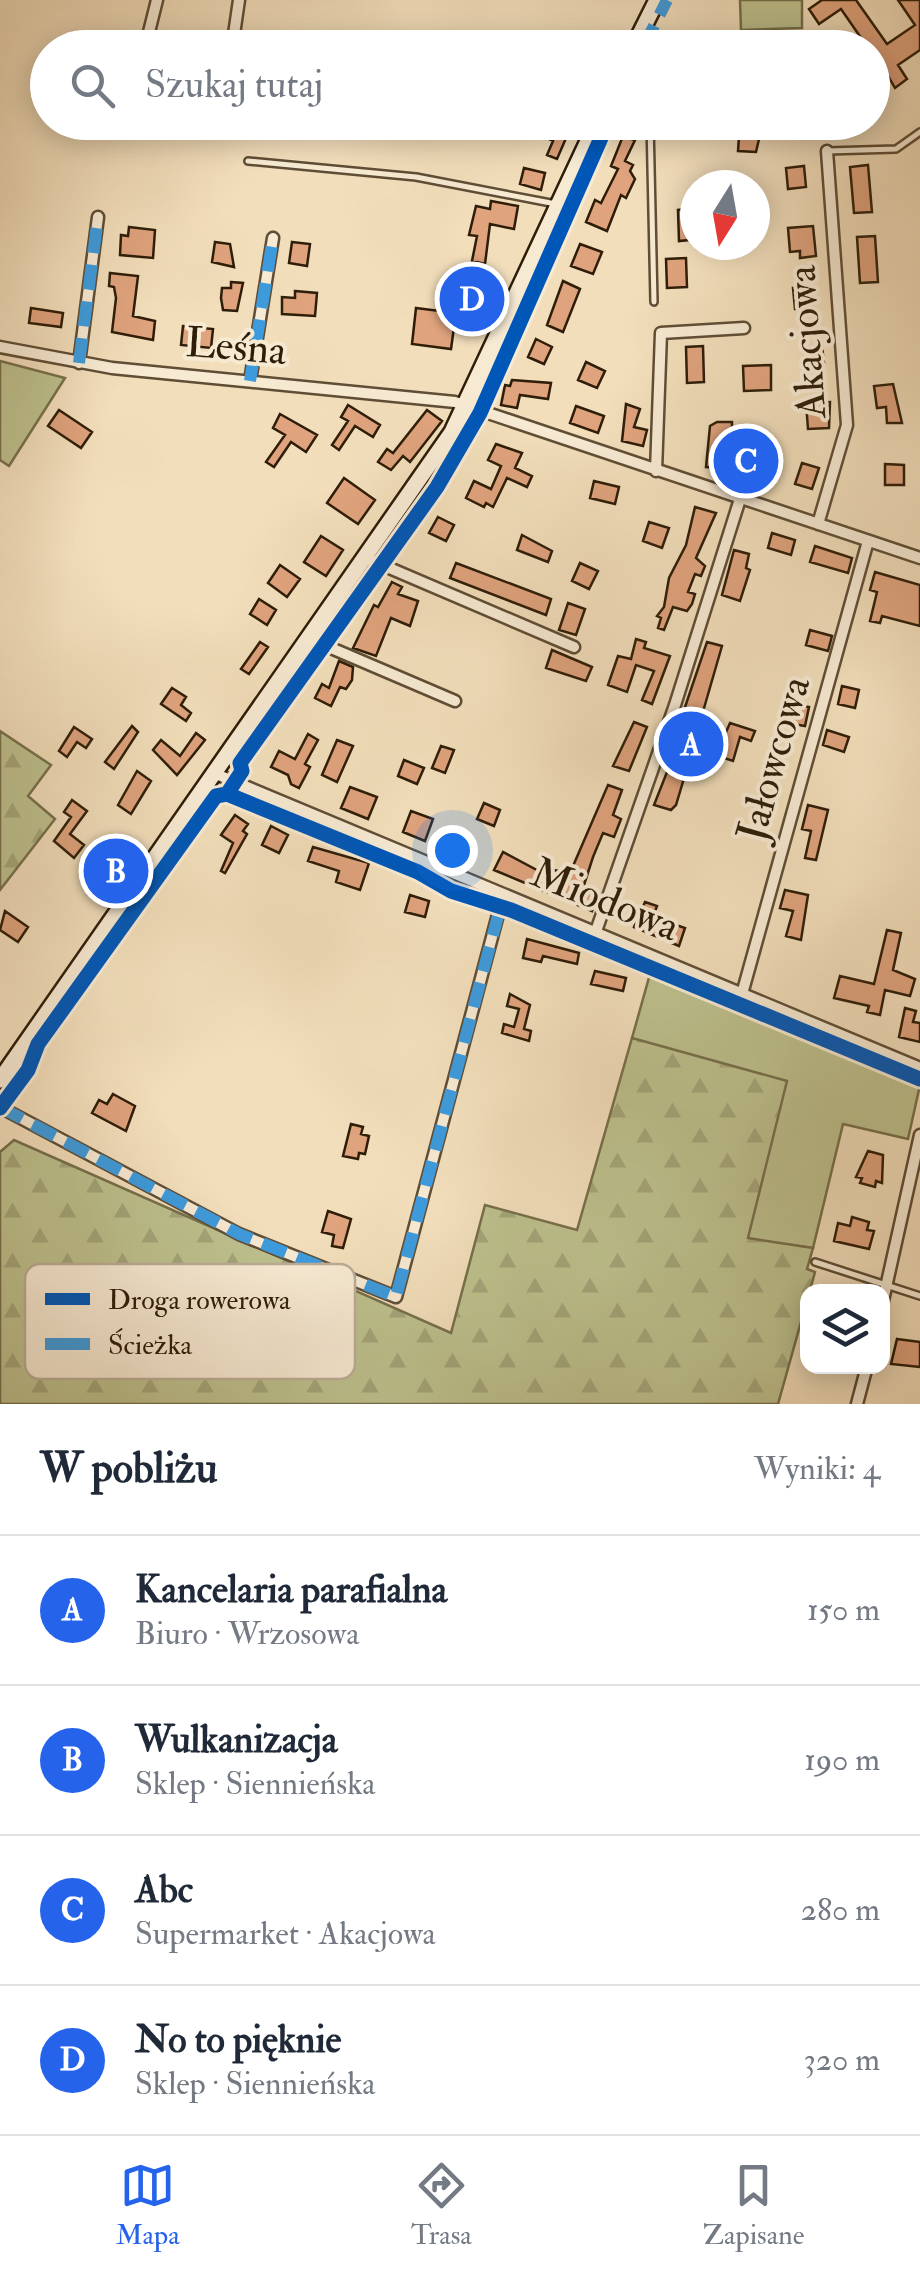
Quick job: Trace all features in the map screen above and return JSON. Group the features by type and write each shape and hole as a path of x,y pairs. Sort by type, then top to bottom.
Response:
{"main road":[{"path":"642,30 657,0"},
{"path":"0,1080 310,639 466,408 590,140"}],"street":[{"path":"149,30 156,0"},
{"path":"235,30 239,0"},
{"name":"Akacjowa","path":"818,524 847,425 827,151"},
{"path":"79,363 98,217"},
{"path":"250,381 273,238"},
{"name":"Akacjowa","path":"656,471 662,332 744,328"},
{"name":"Leśna","path":"0,347 79,363 428,397 466,408"},
{"path":"466,408 920,558"},
{"path":"595,934 676,705 740,499"},
{"name":"Jałowcowa","path":"742,994 868,542"},
{"path":"366,558 574,647"},
{"path":"310,639 455,701"},
{"name":"Miodowa","path":"216,774 920,1068"},
{"path":"355,1281 396,1297 503,896"},
{"path":"0,1106 239,1234 314,1264"},
{"path":"888,1284 920,1136"},
{"path":"857,1404 865,1374"}],"lane":[{"path":"827,151 896,149 920,132"},
{"path":"650,140 654,302"},
{"path":"248,161 443,181 559,205"},
{"path":"815,1262 882,1284"},
{"path":"890,1287 920,1296"}],"green space":[{"path":"740,0 802,0 802,28 741,30"},
{"path":"0,361 65,378 9,466 0,460"},
{"path":"0,731 51,765 28,796 55,819 0,890"},
{"path":"650,974 920,1085 908,1139 843,1124 813,1248 748,1239 632,1038"},
{"path":"632,1038 787,1081 748,1238 813,1248 807,1269 815,1272 812,1284 800,1284 800,1326 778,1404 0,1404 0,1152 14,1140 295,1264 25,1264 25,1379 355,1379 355,1291 451,1333 485,1205 577,1230"}],"building":[{"path":"822,0 856,0 877,30 856,30 841,9 819,24 809,9"},
{"path":"898,0 920,0 920,50 898,65 907,79 895,88 890,79 890,42 915,25"},
{"path":"565,140 557,159 547,155 553,141"},
{"path":"621,140 635,140 625,161 633,165 630,171 635,179 626,198 621,195 607,231 586,222 595,200 601,203 618,169 611,166"},
{"path":"739,140 759,140 756,152 738,151"},
{"path":"868,165 872,212 854,213 850,167"},
{"path":"804,166 806,187 788,189 786,168"},
{"path":"524,168 545,173 541,190 520,184"},
{"path":"491,201 518,206 514,229 490,224 485,264 472,261 477,236 469,235 476,206 490,209"},
{"path":"813,226 816,256 800,258 800,251 790,252 788,228"},
{"path":"129,227 155,230 153,258 120,255 121,235 128,236"},
{"path":"875,236 878,282 860,283 857,237"},
{"path":"215,242 230,244 234,267 212,262"},
{"path":"292,242 310,244 307,266 289,263"},
{"path":"580,244 602,252 593,274 571,266"},
{"path":"666,259 686,260 687,287 667,288"},
{"path":"110,273 138,276 133,316 155,321 153,340 112,332 116,298 114,287 109,286"},
{"path":"563,281 580,289 563,332 547,325"},
{"path":"231,282 243,283 237,311 223,310 222,288 231,288"},
{"path":"812,287 813,308 795,309 793,288"},
{"path":"295,291 317,293 315,316 282,314 282,297 295,298"},
{"path":"31,308 63,313 61,327 29,323"},
{"path":"416,308 456,313 451,349 412,344"},
{"path":"183,326 213,329 211,348 181,345"},
{"path":"536,339 552,347 544,364 528,357"},
{"path":"703,346 704,382 687,383 686,347"},
{"path":"822,346 824,363 806,365 804,348"},
{"path":"586,362 605,371 597,388 578,380"},
{"path":"771,365 771,390 744,391 743,366"},
{"path":"512,380 551,383 548,399 520,395 517,408 501,405 505,385 510,386"},
{"path":"893,384 902,423 887,423 886,407 877,408 874,386"},
{"path":"830,402 829,428 808,429 806,403"},
{"path":"626,404 640,409 634,427 647,430 643,446 622,441"},
{"path":"348,405 380,425 373,437 355,426 339,450 332,445 348,421 341,417"},
{"path":"576,406 604,416 598,433 570,423"},
{"path":"59,410 92,432 81,448 48,426"},
{"path":"427,410 442,421 410,462 403,456 391,470 378,462 387,449 393,453"},
{"path":"280,414 317,435 306,452 291,442 274,467 266,462 285,435 273,428"},
{"path":"732,422 732,449 778,452 776,472 706,467 710,426"},
{"path":"496,444 522,453 515,468 532,476 527,487 507,478 493,507 486,503 484,507 466,498 474,481 491,489 501,466 488,460"},
{"path":"802,463 819,468 812,489 795,484"},
{"path":"885,464 904,465 904,485 885,485"},
{"path":"344,478 375,500 358,524 327,503"},
{"path":"594,481 619,487 615,504 590,498"},
{"path":"695,507 716,513 696,558 705,566 701,576 695,574 688,592 695,594 692,604 687,611 673,607 664,630 658,628 661,618 657,616 664,607 669,578 686,545"},
{"path":"438,517 454,525 446,541 429,533"},
{"path":"649,522 669,528 662,548 643,541"},
{"path":"772,533 795,540 791,555 768,548"},
{"path":"522,535 552,551 548,562 517,550"},
{"path":"321,536 343,550 326,576 304,562"},
{"path":"815,546 852,558 848,573 810,562"},
{"path":"734,550 749,554 746,568 750,570 740,601 722,595"},
{"path":"456,563 551,599 546,615 450,578"},
{"path":"580,563 598,571 589,589 572,581"},
{"path":"280,565 300,579 287,597 268,583"},
{"path":"875,572 920,585 920,626 882,616 880,623 870,621 877,592 870,590"},
{"path":"392,582 402,587 398,594 418,601 410,626 391,618 376,656 353,648 374,605 378,607"},
{"path":"259,599 276,610 267,625 250,614"},
{"path":"568,603 585,609 576,635 559,630"},
{"path":"810,630 832,636 828,651 806,645"},
{"path":"636,639 646,642 644,648 670,656 652,704 642,700 654,671 636,665 627,692 608,685 618,656 631,659"},
{"path":"260,642 268,647 249,674 241,669"},
{"path":"707,642 722,646 702,715 684,710"},
{"path":"552,650 592,667 586,681 546,668"},
{"path":"339,661 353,667 352,680 346,689 340,687 331,706 315,698 322,684 329,688"},
{"path":"842,686 859,690 855,708 838,704"},
{"path":"172,688 186,697 181,705 191,713 186,721 161,704"},
{"path":"791,704 809,707 805,726 787,723"},
{"path":"634,722 647,727 629,771 613,766"},
{"path":"730,723 755,731 751,741 740,737 733,761 693,748 676,805 671,810 654,805 684,729 722,741"},
{"path":"132,726 138,732 114,769 105,762"},
{"path":"74,727 92,739 86,748 77,742 67,757 59,751"},
{"path":"827,730 849,737 844,752 823,745"},
{"path":"196,733 205,740 177,775 153,750 161,740 180,756"},
{"path":"308,734 318,740 305,764 310,767 299,788 291,784 288,775 271,767 279,751 295,759"},
{"path":"337,740 353,746 337,782 322,775"},
{"path":"441,746 454,750 445,773 432,768"},
{"path":"404,760 424,768 417,784 398,776"},
{"path":"137,771 151,781 131,814 118,805"},
{"path":"608,785 622,790 613,815 621,819 614,837 603,833 583,888 599,893 592,911 494,870 503,852 550,877 553,870 570,873"},
{"path":"350,787 377,797 368,819 341,808"},
{"path":"72,800 87,811 70,834 84,845 74,858 54,841 71,817 64,812"},
{"path":"484,803 500,810 494,826 477,819"},
{"path":"808,805 828,810 816,860 805,858 811,831 802,829"},
{"path":"411,811 433,819 425,841 403,832"},
{"path":"235,815 248,824 243,831 247,834 225,873 221,871 233,843 221,835"},
{"path":"271,826 288,835 279,853 262,845"},
{"path":"313,847 369,863 360,890 336,882 339,871 308,861"},
{"path":"104,853 124,867 116,878 96,864"},
{"path":"785,890 808,895 801,940 786,936 793,911 780,908"},
{"path":"410,895 429,901 425,917 405,912"},
{"path":"645,902 657,906 653,917 685,928 679,946 634,927"},
{"path":"5,911 28,927 18,942 0,930"},
{"path":"887,930 901,933 893,970 915,979 910,996 885,990 880,1015 867,1012 869,1006 834,998 840,976 874,984"},
{"path":"527,939 579,953 577,964 543,956 541,962 523,958"},
{"path":"595,971 626,978 623,991 591,984"},
{"path":"510,994 530,1005 524,1029 531,1031 529,1041 502,1033 504,1024 514,1027 519,1009 507,1006"},
{"path":"905,1008 916,1011 913,1022 920,1023 920,1042 899,1037"},
{"path":"113,1094 135,1106 126,1131 92,1113 99,1100 107,1104"},
{"path":"351,1124 363,1127 361,1134 369,1136 365,1154 359,1153 358,1159 343,1156"},
{"path":"868,1151 883,1155 882,1183 876,1181 875,1187 860,1183 862,1178 856,1177"},
{"path":"328,1211 351,1219 343,1248 332,1246 334,1235 322,1232"},
{"path":"852,1217 869,1222 867,1230 874,1231 869,1249 834,1241 838,1223 850,1226"},
{"path":"897,1339 920,1342 920,1367 891,1364"}],"marked path":[{"path":"652,30 667,0"},
{"path":"79,363 98,217"},
{"path":"250,381 273,238"},
{"path":"355,1281 396,1297 502,901"},
{"path":"0,1107 239,1234 314,1264"}],"cycle path":[{"path":"0,1108 28,1070 38,1044 216,796 227,794 242,771 240,763 437,487 480,413 600,140"},
{"path":"227,794 418,872 451,891 511,910 920,1079"}],"place":[{"name":"No to pięknie","path":"472,299"},
{"name":"Abc","path":"746,461"},
{"name":"Kancelaria parafialna","path":"691,744"},
{"name":"Wulkanizacja","path":"116,871"}]}
